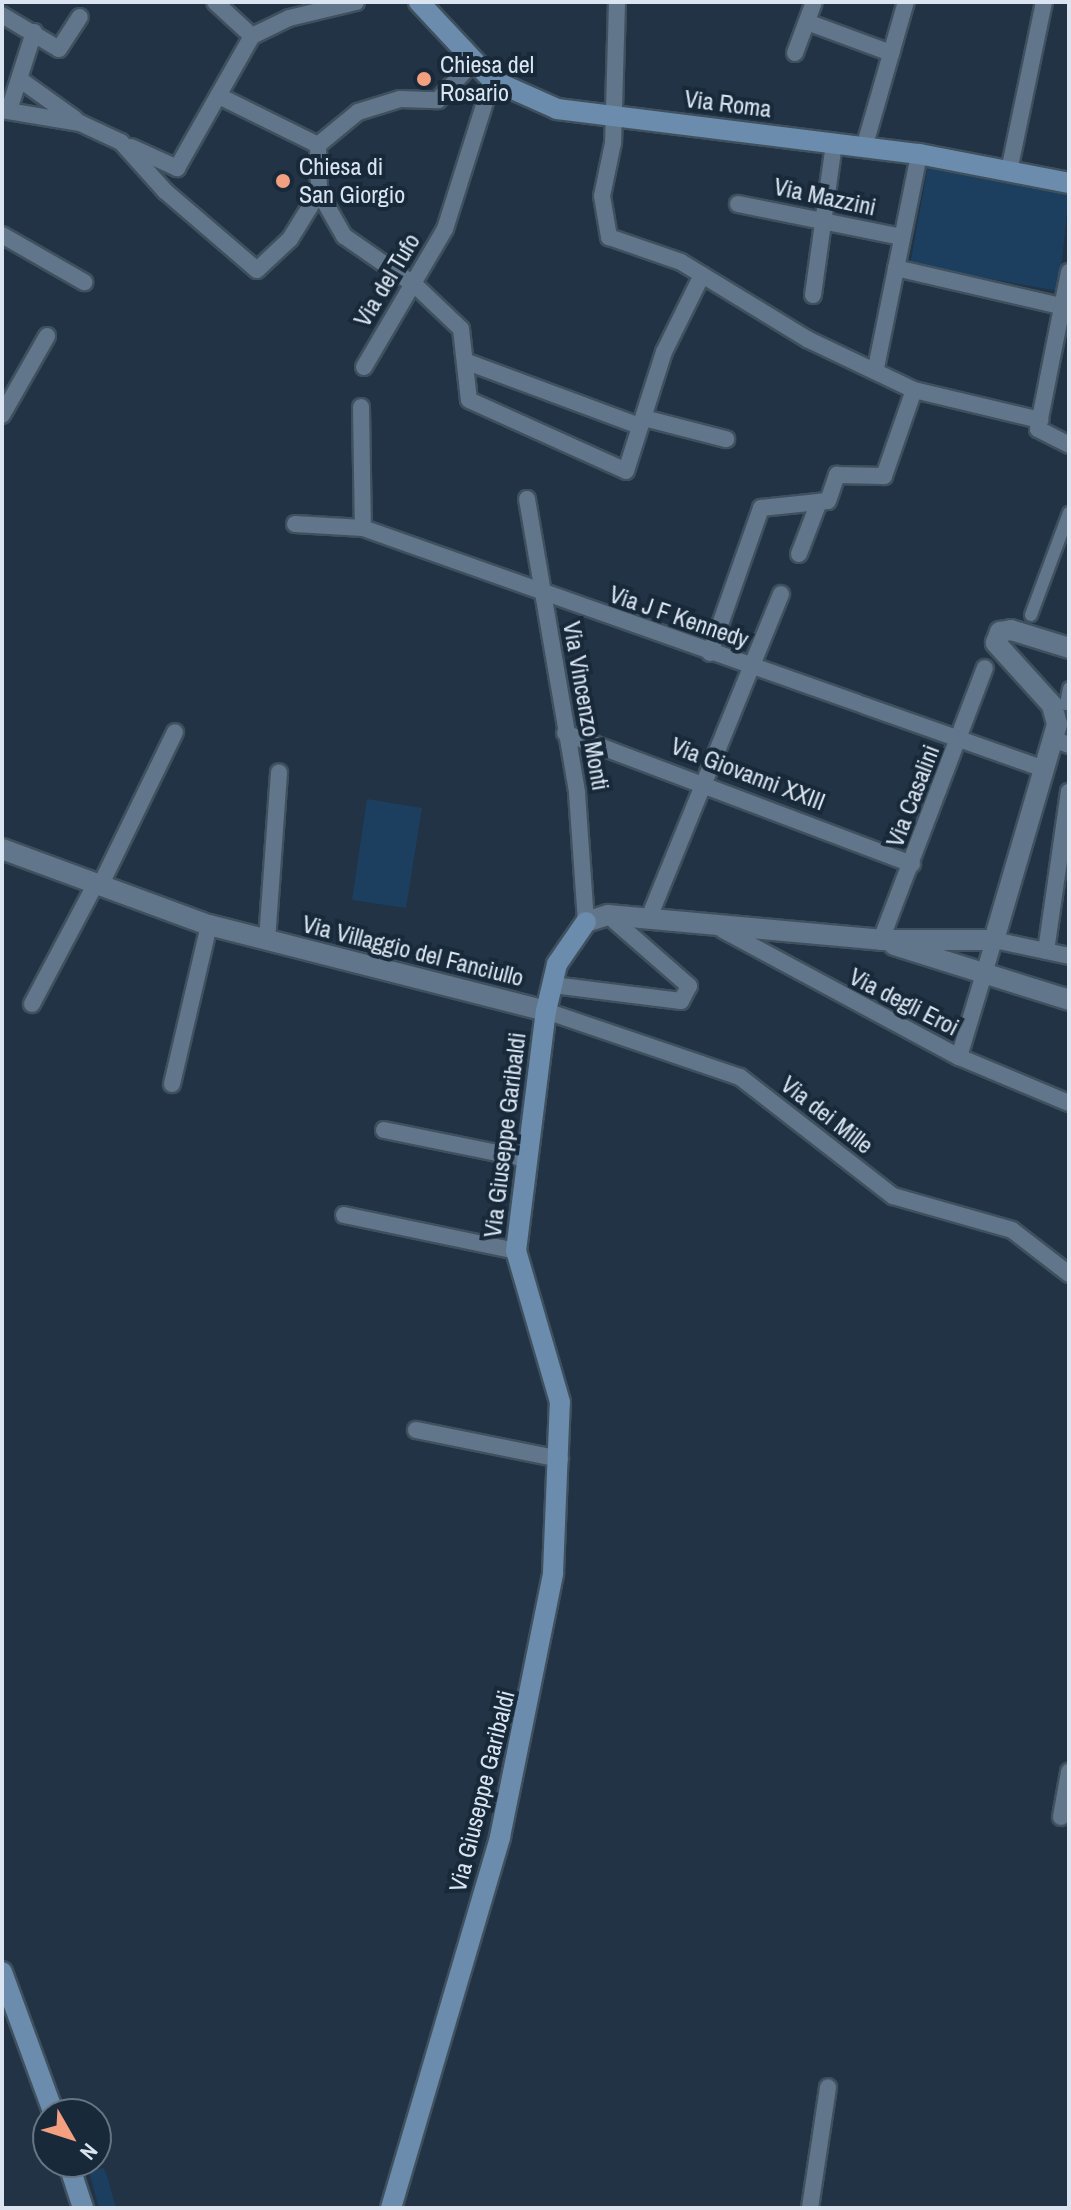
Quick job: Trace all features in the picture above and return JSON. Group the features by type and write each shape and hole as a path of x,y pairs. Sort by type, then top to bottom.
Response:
{"main road":[{"name":"Via Roma","path":"427,5 492,80 557,109 919,154 1069,183"},
{"name":"Via Giuseppe Garibaldi","path":"391,2208 500,1837 535,1689 560,1459 560,1402 516,1251 546,1011 557,964 586,922"},
{"path":"2,1972 48,2098"},
{"path":"73,2178 83,2208"}],"street":[{"path":"215,2 252,36"},
{"path":"22,81 80,123 177,168 221,97 252,36 312,6 356,2"},
{"path":"617,2 602,196 609,237 702,275 807,339 876,368 914,390 1040,420"},
{"path":"795,53 814,2"},
{"path":"864,148 906,2"},
{"path":"1009,171 1044,2"},
{"path":"2,15 59,49 80,17"},
{"path":"807,22 891,53"},
{"path":"34,32 22,81 5,110 80,123"},
{"path":"318,145 358,112 400,99 438,100 474,61"},
{"name":"Via del Tufo","path":"364,367 416,286 445,229 492,80"},
{"path":"221,97 318,145"},
{"path":"121,142 165,191 257,270 290,239 319,192 318,145"},
{"path":"813,295 834,144"},
{"path":"876,368 919,154"},
{"path":"319,192 360,252 416,286 461,329 470,363 469,400 626,471 664,352 702,275"},
{"name":"Via Mazzini","path":"738,204 902,237"},
{"path":"2,235 84,282"},
{"path":"896,268 1066,305"},
{"path":"1069,272 1066,305 1040,420 1049,438 1069,445"},
{"path":"2,415 47,336"},
{"path":"470,363 641,422 726,439"},
{"path":"710,653 761,508 828,501 837,475 884,476 914,390"},
{"path":"361,407 363,528"},
{"name":"Via Vincenzo Monti","path":"527,499 588,870 586,922"},
{"path":"799,554 819,502"},
{"path":"1031,615 1069,513"},
{"name":"Via J F Kennedy","path":"295,524 363,528 1044,769"},
{"path":"648,920 781,594"},
{"path":"959,1057 1044,769 1061,742 1052,705 996,643 1000,632 1011,630 1069,648"},
{"name":"Via Casalini","path":"881,940 961,740 985,668"},
{"path":"1066,704 1069,688"},
{"path":"32,1004 97,886 175,732"},
{"name":"Via Giovanni XXIII","path":"565,733 912,864"},
{"name":"Via Villaggio del Fanciullo","path":"267,940 279,772"},
{"path":"1046,951 1069,792"},
{"name":"Via Villaggio del Fanciullo","path":"2,849 209,925 546,1011"},
{"path":"553,985 681,1001 689,986 608,915"},
{"path":"586,922 608,915 723,930 881,940 994,940 1069,956"},
{"path":"172,1084 209,925"},
{"name":"Via degli Eroi","path":"723,930 959,1057 1069,1103"},
{"path":"881,940 983,977 1069,1000"},
{"name":"Via dei Mille","path":"546,1011 740,1077 893,1196 1012,1230 1069,1274"},
{"path":"384,1130 526,1159"},
{"path":"344,1215 516,1251"},
{"path":"416,1430 560,1459"},
{"path":"1061,1817 1069,1772"},
{"path":"810,2208 828,2087"}],"shaded area":[{"path":"928,165 1069,193 1059,291 910,265"},
{"path":"367,799 422,808 406,908 352,900"},
{"path":"91,2178 108,2178 116,2208 99,2208"}],"place":[{"name":"Chiesa del Rosario","path":"424,79"},
{"name":"Chiesa di San Giorgio","path":"283,181"}]}
